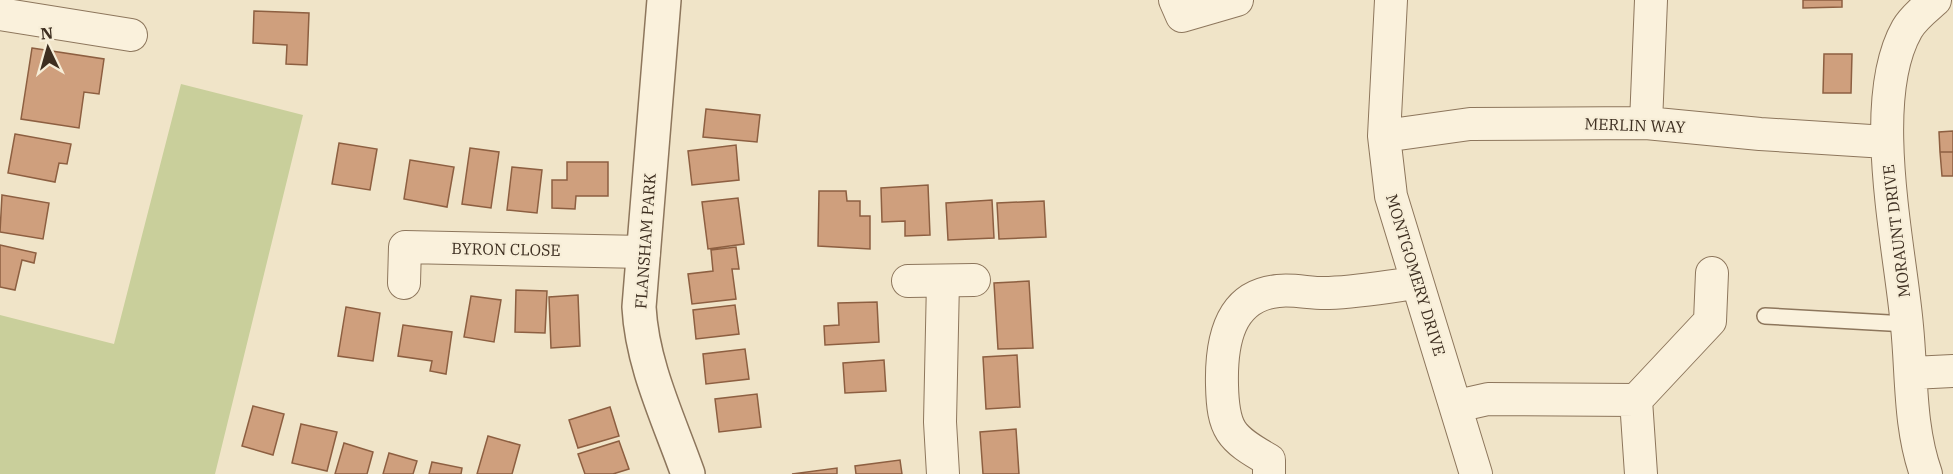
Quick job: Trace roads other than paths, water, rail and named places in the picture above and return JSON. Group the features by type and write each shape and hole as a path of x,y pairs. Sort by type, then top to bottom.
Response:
{"street":[{"name":"FLANSHAM PARK","path":"664,0 640,331 646,356 688,474"},
{"path":"1175,0 1182,16 1237,0"},
{"name":"MONTGOMERY DRIVE","path":"1391,0 1384,135 1391,196 1415,283 1476,474"},
{"path":"1646,123 1651,0"},
{"name":"MORAUNT DRIVE","path":"1926,474 1913,417 1912,373 1886,142 1890,91 1897,56 1907,29 1935,0"},
{"path":"0,14 131,35"},
{"name":"MERLIN WAY","path":"1384,135 1470,124 1646,123 1760,134 1886,142"},
{"name":"BYRON CLOSE","path":"404,283 405,247 644,252"},
{"path":"1641,474 1636,400 1710,321 1712,273"},
{"path":"908,281 974,280"},
{"path":"943,281 940,422 943,474"},
{"path":"1269,474 1269,460 1237,440 1224,420 1222,363 1230,324 1239,309 1254,296 1278,290 1328,293 1415,283"},
{"path":"1912,373 1953,371"},
{"path":"1456,406 1488,399 1636,400"}],"lane":[{"path":"1765,316 1907,324"}]}
